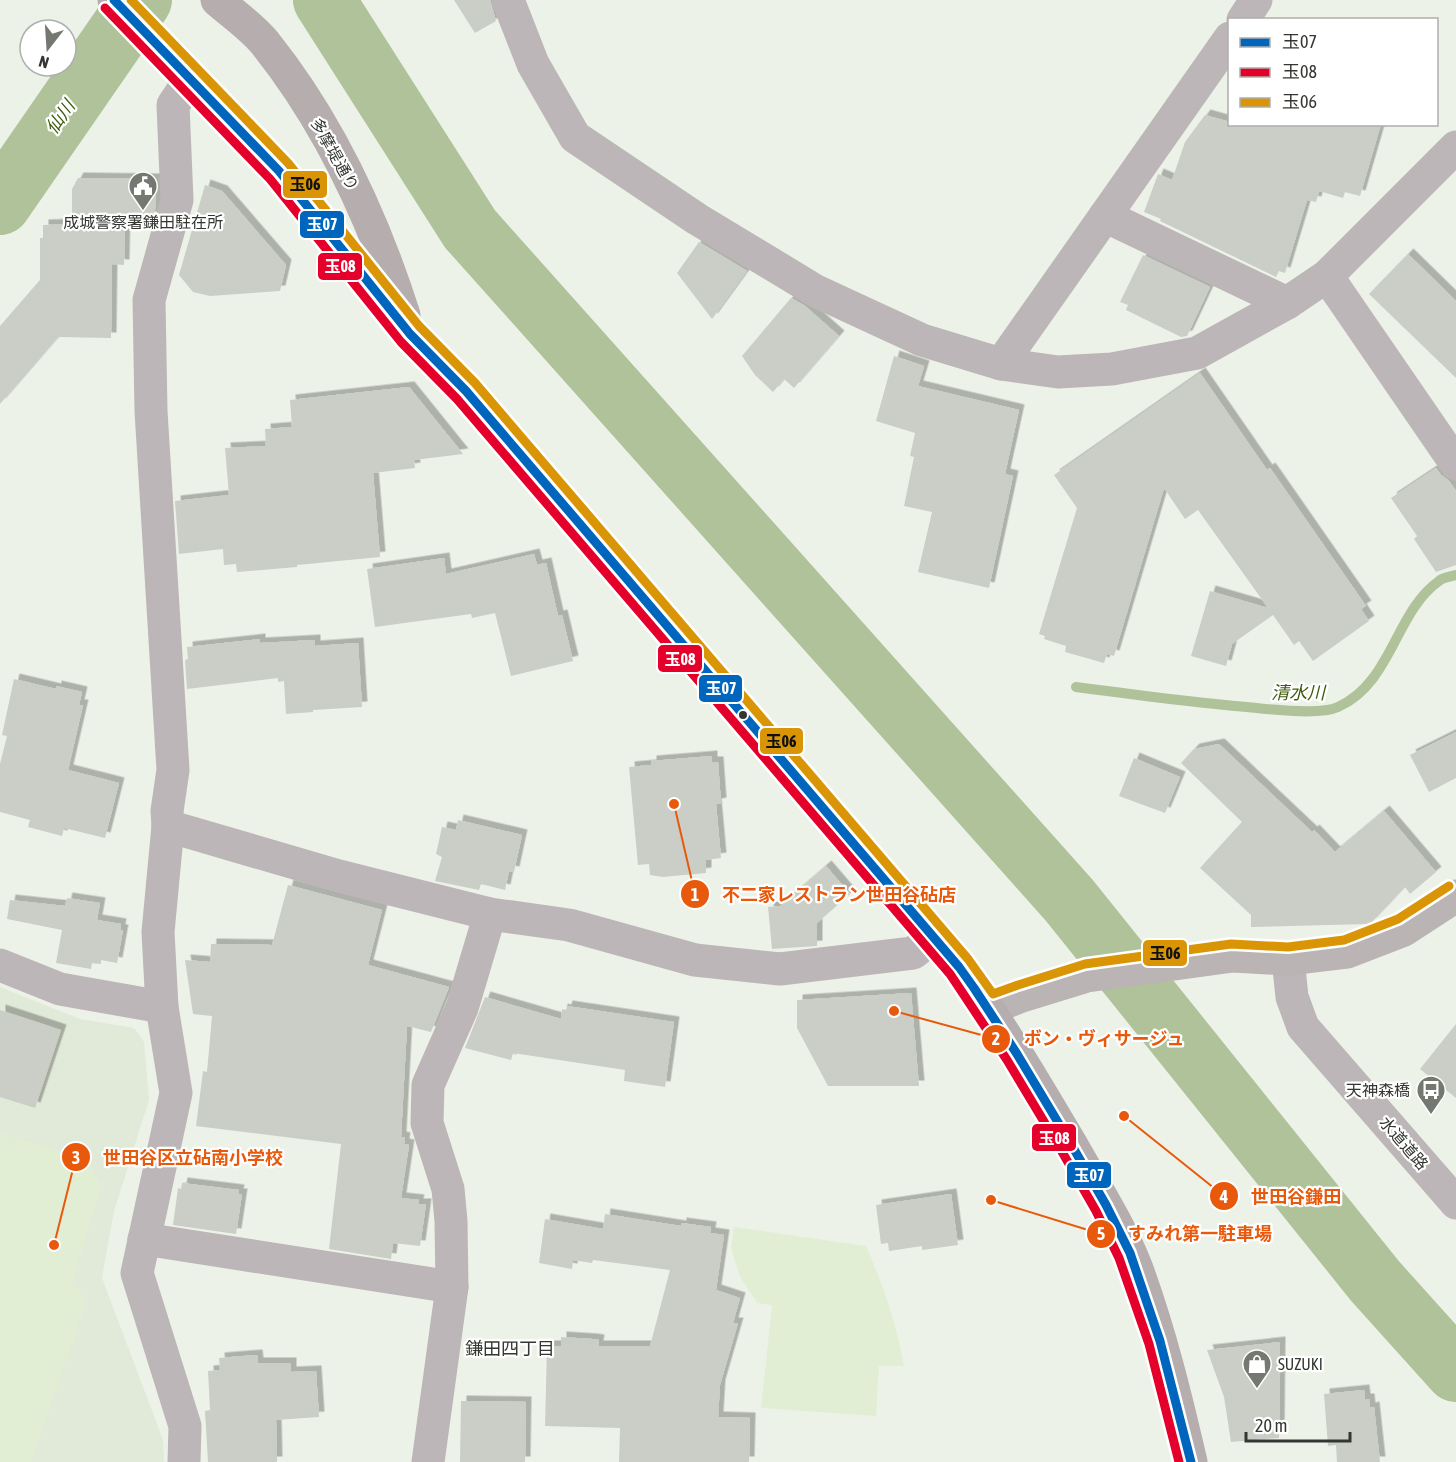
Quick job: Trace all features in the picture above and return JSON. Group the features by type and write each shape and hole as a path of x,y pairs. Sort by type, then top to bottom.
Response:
{"main road":[{"name":"多摩堤通り","path":"114,0 279,171 410,334 466,391 959,967 1026,1068 1110,1211 1136,1266 1157,1326 1191,1462"},
{"name":"多摩堤通り","path":"217,0 263,42 303,97 346,168 392,275 410,334"}],"street":[{"path":"508,0 534,64 575,137 697,219 816,291 922,340 1001,364 1058,372 1112,369 1197,353 1287,303 1327,276 1449,166"},
{"path":"1244,18 1256,0"},
{"path":"1001,364 1228,41"},
{"path":"184,1462 184,1426 137,1274 176,1093 162,1007 158,932 168,826 167,811 173,770 151,423 149,300 177,200 172,105 191,78"},
{"path":"1105,216 1287,303"},
{"path":"1327,276 1456,464"},
{"path":"168,826 339,876 490,914 569,925 695,960 780,969 913,953 933,937"},
{"path":"989,1009 1087,976 1233,956 1288,959 1347,952 1404,930 1456,896"},
{"path":"428,1462 452,1287 451,1221 447,1189 427,1123 428,1085 462,1008 490,914"},
{"name":"水道道路","path":"1288,959 1292,997 1303,1027 1456,1203"},
{"path":"0,965 60,988 162,1007"},
{"path":"144,1239 452,1287"}],"shaded area":[{"path":"0,987 80,1019 134,1028 144,1042 149,1100 114,1211 102,1278 163,1440 164,1462 0,1462"},
{"path":"0,1133 87,1160 101,1186 73,1279 86,1303 31,1462 0,1462"},
{"path":"734,1227 866,1246 889,1305 904,1366 879,1366 876,1416 761,1408 772,1305 757,1303 740,1277 731,1248"}],"building":[{"path":"454,0 490,0 496,21 475,33"},
{"path":"1205,115 1228,121 1228,126 1380,126 1360,196 1345,192 1343,198 1319,191 1316,202 1307,200 1285,273 1279,271 1276,277 1144,212 1158,174 1172,180 1185,142"},
{"path":"78,178 156,179 156,206 153,217 125,217 124,265 112,264 111,338 58,337 0,404 0,326 40,280 40,238 43,238 43,225 72,224 72,189"},
{"path":"205,185 222,191 286,265 280,291 210,296 193,292 179,275"},
{"path":"699,242 747,271 712,319 677,273"},
{"path":"1408,254 1456,301 1456,378 1369,294"},
{"path":"1143,255 1210,287 1187,336 1181,337 1126,310 1128,305 1120,302"},
{"path":"791,298 805,306 839,336 794,388 784,379 773,392 755,375 742,356"},
{"path":"894,356 924,366 918,386 1019,410 1005,474 1013,476 989,588 918,572 932,512 904,506 914,457 910,456 915,433 876,421"},
{"path":"1200,373 1267,470 1270,468 1366,606 1361,609 1369,621 1313,661 1299,641 1294,645 1273,615 1232,644 1226,666 1191,656 1210,591 1268,608 1198,510 1185,519 1164,488 1114,656 1107,654 1104,663 1065,652 1066,646 1044,639 1045,636 1039,634 1077,508 1054,475"},
{"path":"409,387 463,454 414,460 415,468 373,473 380,557 237,572 236,564 224,565 223,549 179,554 175,501 229,495 225,448 266,446 265,429 292,427 290,400"},
{"path":"1436,468 1456,491 1456,565 1436,572 1414,539 1417,536 1391,498"},
{"path":"534,554 537,565 546,563 558,616 562,615 573,661 511,676 495,613 472,618 471,614 375,627 367,569 444,558 446,574"},
{"path":"260,639 260,643 315,640 315,646 358,643 362,707 286,714 284,681 278,682 278,678 187,689 185,660 188,659 187,647"},
{"path":"14,679 56,689 56,686 82,692 79,705 83,705 68,770 119,783 105,838 64,828 62,836 28,827 30,820 0,812 0,764 7,736 2,735"},
{"path":"1456,732 1456,778 1429,792 1410,755"},
{"path":"1219,744 1335,852 1384,811 1436,872 1410,894 1405,887 1372,922 1367,924 1251,927 1251,915 1200,868 1242,822 1181,763 1194,749"},
{"path":"712,756 712,762 718,762 721,803 716,804 721,858 706,860 706,873 663,877 650,875 649,864 638,865 629,767 651,765 651,761"},
{"path":"1134,758 1180,777 1165,813 1119,796"},
{"path":"458,820 522,835 514,872 509,871 505,890 481,884 479,890 435,881 442,857 436,854 442,827 456,830"},
{"path":"826,866 850,894 817,923 817,946 772,949 768,907 780,906"},
{"path":"288,885 382,910 368,965 449,987 431,1032 407,1026 401,1137 405,1138 404,1144 409,1145 401,1198 419,1200 418,1204 426,1204 420,1246 393,1243 391,1259 329,1249 341,1144 196,1126 203,1071 207,1072 212,1016 193,1014 185,960 210,962 211,944 272,945"},
{"path":"67,898 100,903 97,920 121,924 120,930 123,930 117,963 101,960 101,964 92,963 91,969 56,963 62,930 7,919 10,900 65,906"},
{"path":"911,993 919,1086 828,1086 797,1028 797,1000"},
{"path":"485,997 561,1019 562,1009 566,1010 567,1006 674,1022 665,1087 624,1081 625,1070 513,1053 511,1060 465,1048"},
{"path":"0,1010 61,1030 35,1108 0,1097"},
{"path":"1456,1024 1456,1098 1420,1069"},
{"path":"182,1183 239,1190 238,1194 242,1194 236,1234 173,1225 178,1188 181,1189"},
{"path":"951,1194 958,1245 922,1250 922,1246 889,1251 888,1243 881,1244 876,1205"},
{"path":"605,1214 681,1226 681,1223 711,1227 710,1233 724,1235 716,1290 740,1298 733,1323 738,1323 720,1385 718,1417 750,1418 749,1462 619,1462 620,1428 545,1426 547,1346 561,1346 561,1337 599,1340 598,1346 650,1346 670,1270 593,1260 592,1263 573,1260 572,1269 539,1263 545,1219 603,1229"},
{"path":"1280,1342 1279,1438 1231,1442 1224,1397 1207,1350"},
{"path":"257,1355 258,1363 291,1363 291,1372 316,1371 319,1417 276,1420 277,1462 208,1462 205,1411 210,1410 208,1371 220,1370 219,1358"},
{"path":"1364,1390 1365,1399 1369,1399 1370,1408 1374,1407 1380,1462 1337,1462 1336,1445 1328,1446 1324,1394"},
{"path":"461,1401 526,1402 525,1462 460,1462"}],"waterway":[{"name":"仙川","path":"0,204 141,0"},
{"path":"324,0 470,229 1069,900 1375,1281 1456,1371"},
{"name":"清水川","path":"1076,687 1275,710 1321,711 1338,707 1356,696 1370,682 1412,610 1424,594 1441,580 1456,575"}],"transit line":[{"name":"玉07","path":"114,0 279,171 410,334 466,391 959,967 1017,1054 1071,1144 1130,1253 1160,1341 1191,1462"},
{"name":"玉06","path":"131,0 288,163 419,326 475,383 968,959 993,994 1085,964 1231,944 1288,947 1344,940 1398,919 1449,886"},
{"name":"玉08","path":"105,8 270,179 401,342 457,399 950,974 1007,1060 1061,1150 1096,1211 1119,1258 1149,1344 1179,1462"}],"place":[{"name":"成城警察署鎌田駐在所","path":"143,212"},
{"name":"不二家レストラン世田谷砧店","path":"674,804"},
{"name":"ボン・ヴィサージュ","path":"894,1011"},
{"name":"世田谷鎌田","path":"1124,1116"},
{"name":"天神森橋","path":"1431,1116"},
{"name":"すみれ第一駐車場","path":"991,1200"},
{"name":"世田谷区立砧南小学校","path":"54,1245"},
{"name":"SUZUKI","path":"1257,1390"}],"district":[{"name":"鎌田四丁目","path":"510,1348"}]}
